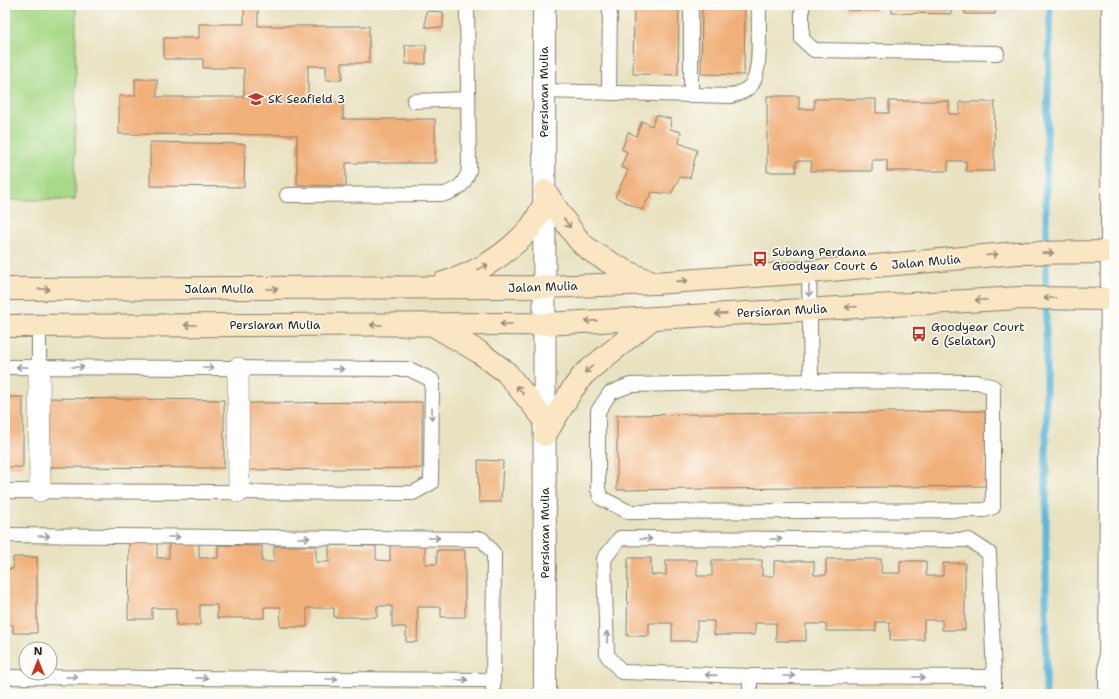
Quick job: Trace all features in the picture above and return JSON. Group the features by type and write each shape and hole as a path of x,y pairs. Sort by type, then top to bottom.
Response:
{"main road":[{"path":"420,289 464,277 501,257 532,227 545,197 579,241 604,259 637,277 655,283"},
{"name":"Jalan Mulia","path":"5,289 420,289 545,287 655,283 809,272 1017,253 1113,252"},
{"name":"Persiaran Mulia","path":"5,326 545,324 1020,298 1113,299"},
{"path":"432,324 479,352 506,372 545,428 584,374 652,318"}],"street":[{"name":"Persiaran Mulia","path":"544,5 545,694"},
{"path":"1110,694 1113,299 1113,5"},
{"path":"39,367 40,491"},
{"path":"238,368 239,492"}],"lane":[{"path":"287,196 445,194 458,189 466,181 469,170 467,5"},
{"path":"609,93 610,5"},
{"path":"691,5 691,95"},
{"path":"544,91 731,96 742,92 752,85 758,73 759,5"},
{"path":"802,5 802,39 814,50 997,53"},
{"path":"414,100 468,99"},
{"path":"809,272 811,381"},
{"path":"39,326 39,367"},
{"path":"5,367 409,369 432,380 432,483 413,493 5,491"},
{"path":"811,381 978,382 993,387 993,506 984,510 629,512 601,498 598,489 598,411 610,393 630,385 811,381"},
{"path":"5,535 482,539 494,554 493,687 5,677"},
{"path":"994,677 750,676 622,672 607,655 604,559 620,538 969,540 989,553 994,677 994,694"},
{"path":"750,676 750,694"}],"green space":[{"path":"5,5 76,5 75,200 5,200"}],"building":[{"path":"244,5 258,5 258,26 369,26 369,63 342,63 342,80 326,80 326,66 308,66 308,102 343,102 343,119 435,119 435,163 346,163 346,186 297,185 297,135 119,134 119,96 135,96 135,79 157,79 157,97 244,97 244,68 203,68 203,59 164,59 164,38 199,38 199,24 244,24"},
{"path":"634,5 679,5 678,75 633,74"},
{"path":"702,5 745,5 744,75 701,74"},
{"path":"847,5 878,5 878,11 847,10"},
{"path":"892,5 951,5 951,14 892,13"},
{"path":"965,5 996,5 995,14 965,14"},
{"path":"426,11 443,12 443,28 425,27"},
{"path":"405,45 426,45 426,64 406,64"},
{"path":"767,96 799,96 799,109 814,109 815,99 876,99 876,113 889,113 889,101 949,101 949,114 960,114 960,102 995,102 994,171 966,171 966,161 948,161 948,171 887,171 887,160 872,160 872,171 811,171 812,161 796,161 796,172 767,172"},
{"path":"656,115 671,119 670,129 681,132 679,143 697,150 690,178 680,177 671,194 652,192 642,210 615,197 628,170 621,167 627,152 622,149 628,132 636,136 642,121 652,126"},
{"path":"150,142 245,144 244,187 150,186"},
{"path":"5,397 23,397 23,467 5,467"},
{"path":"45,398 224,400 224,468 45,467"},
{"path":"422,402 422,468 247,470 247,403"},
{"path":"985,411 986,486 617,490 617,415"},
{"path":"478,460 503,461 501,502 479,502"},
{"path":"169,541 199,542 199,558 218,558 218,545 262,546 262,562 274,562 274,546 316,546 316,562 329,562 329,545 376,546 376,560 390,561 390,545 425,545 425,564 437,564 437,550 465,550 465,617 441,617 441,607 418,607 417,642 406,642 406,627 392,627 392,606 377,606 377,617 334,617 334,608 307,608 307,627 280,627 281,607 264,607 264,618 217,618 217,605 200,605 200,625 176,625 176,608 152,608 152,619 128,619 129,542 157,542 157,558 169,558"},
{"path":"13,557 37,557 37,633 13,633 13,625 5,624 5,569 13,569"},
{"path":"628,558 651,558 651,575 666,575 666,560 697,560 697,576 712,576 712,560 762,560 762,576 774,576 774,561 814,561 814,575 826,575 826,559 881,559 881,573 900,573 900,561 926,561 926,576 943,576 943,563 965,563 965,630 942,630 942,620 924,620 924,640 890,640 890,622 876,622 876,631 826,631 826,624 806,624 806,641 776,641 776,623 755,623 755,635 714,635 714,621 697,621 697,641 672,641 672,623 649,623 649,636 627,636"}],"waterway":[{"path":"1046,694 1046,186 1050,5"}],"place":[{"name":"SK Seafield 3","path":"256,99"},
{"name":"Subang Perdana Goodyear Court 6","path":"760,259"},
{"name":"Goodyear Court 6 (Selatan)","path":"919,334"}]}
